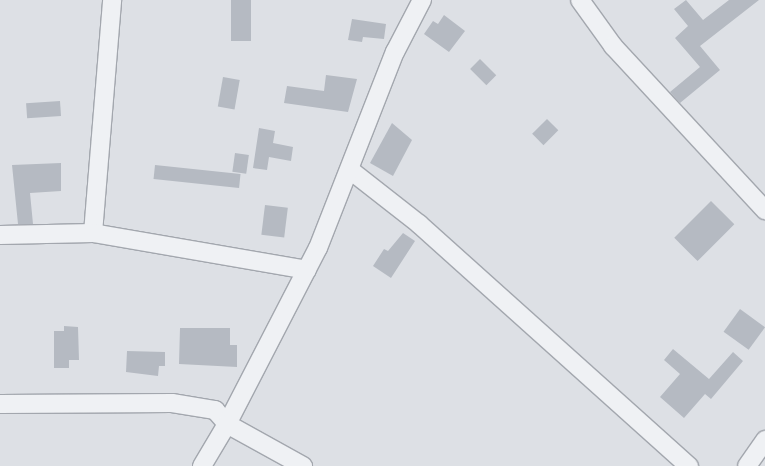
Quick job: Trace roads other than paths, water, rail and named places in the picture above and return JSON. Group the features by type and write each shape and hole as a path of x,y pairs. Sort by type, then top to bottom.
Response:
{"street":[{"path":"93,233 112,0"},
{"path":"202,466 227,424 307,270 350,170 394,52 422,0"},
{"path":"580,0 613,46 765,210"},
{"path":"350,170 419,224 689,466"},
{"path":"0,235 93,233 307,270"},
{"path":"0,404 172,403 215,410 227,424 303,466"},
{"path":"747,466 765,440"}]}
